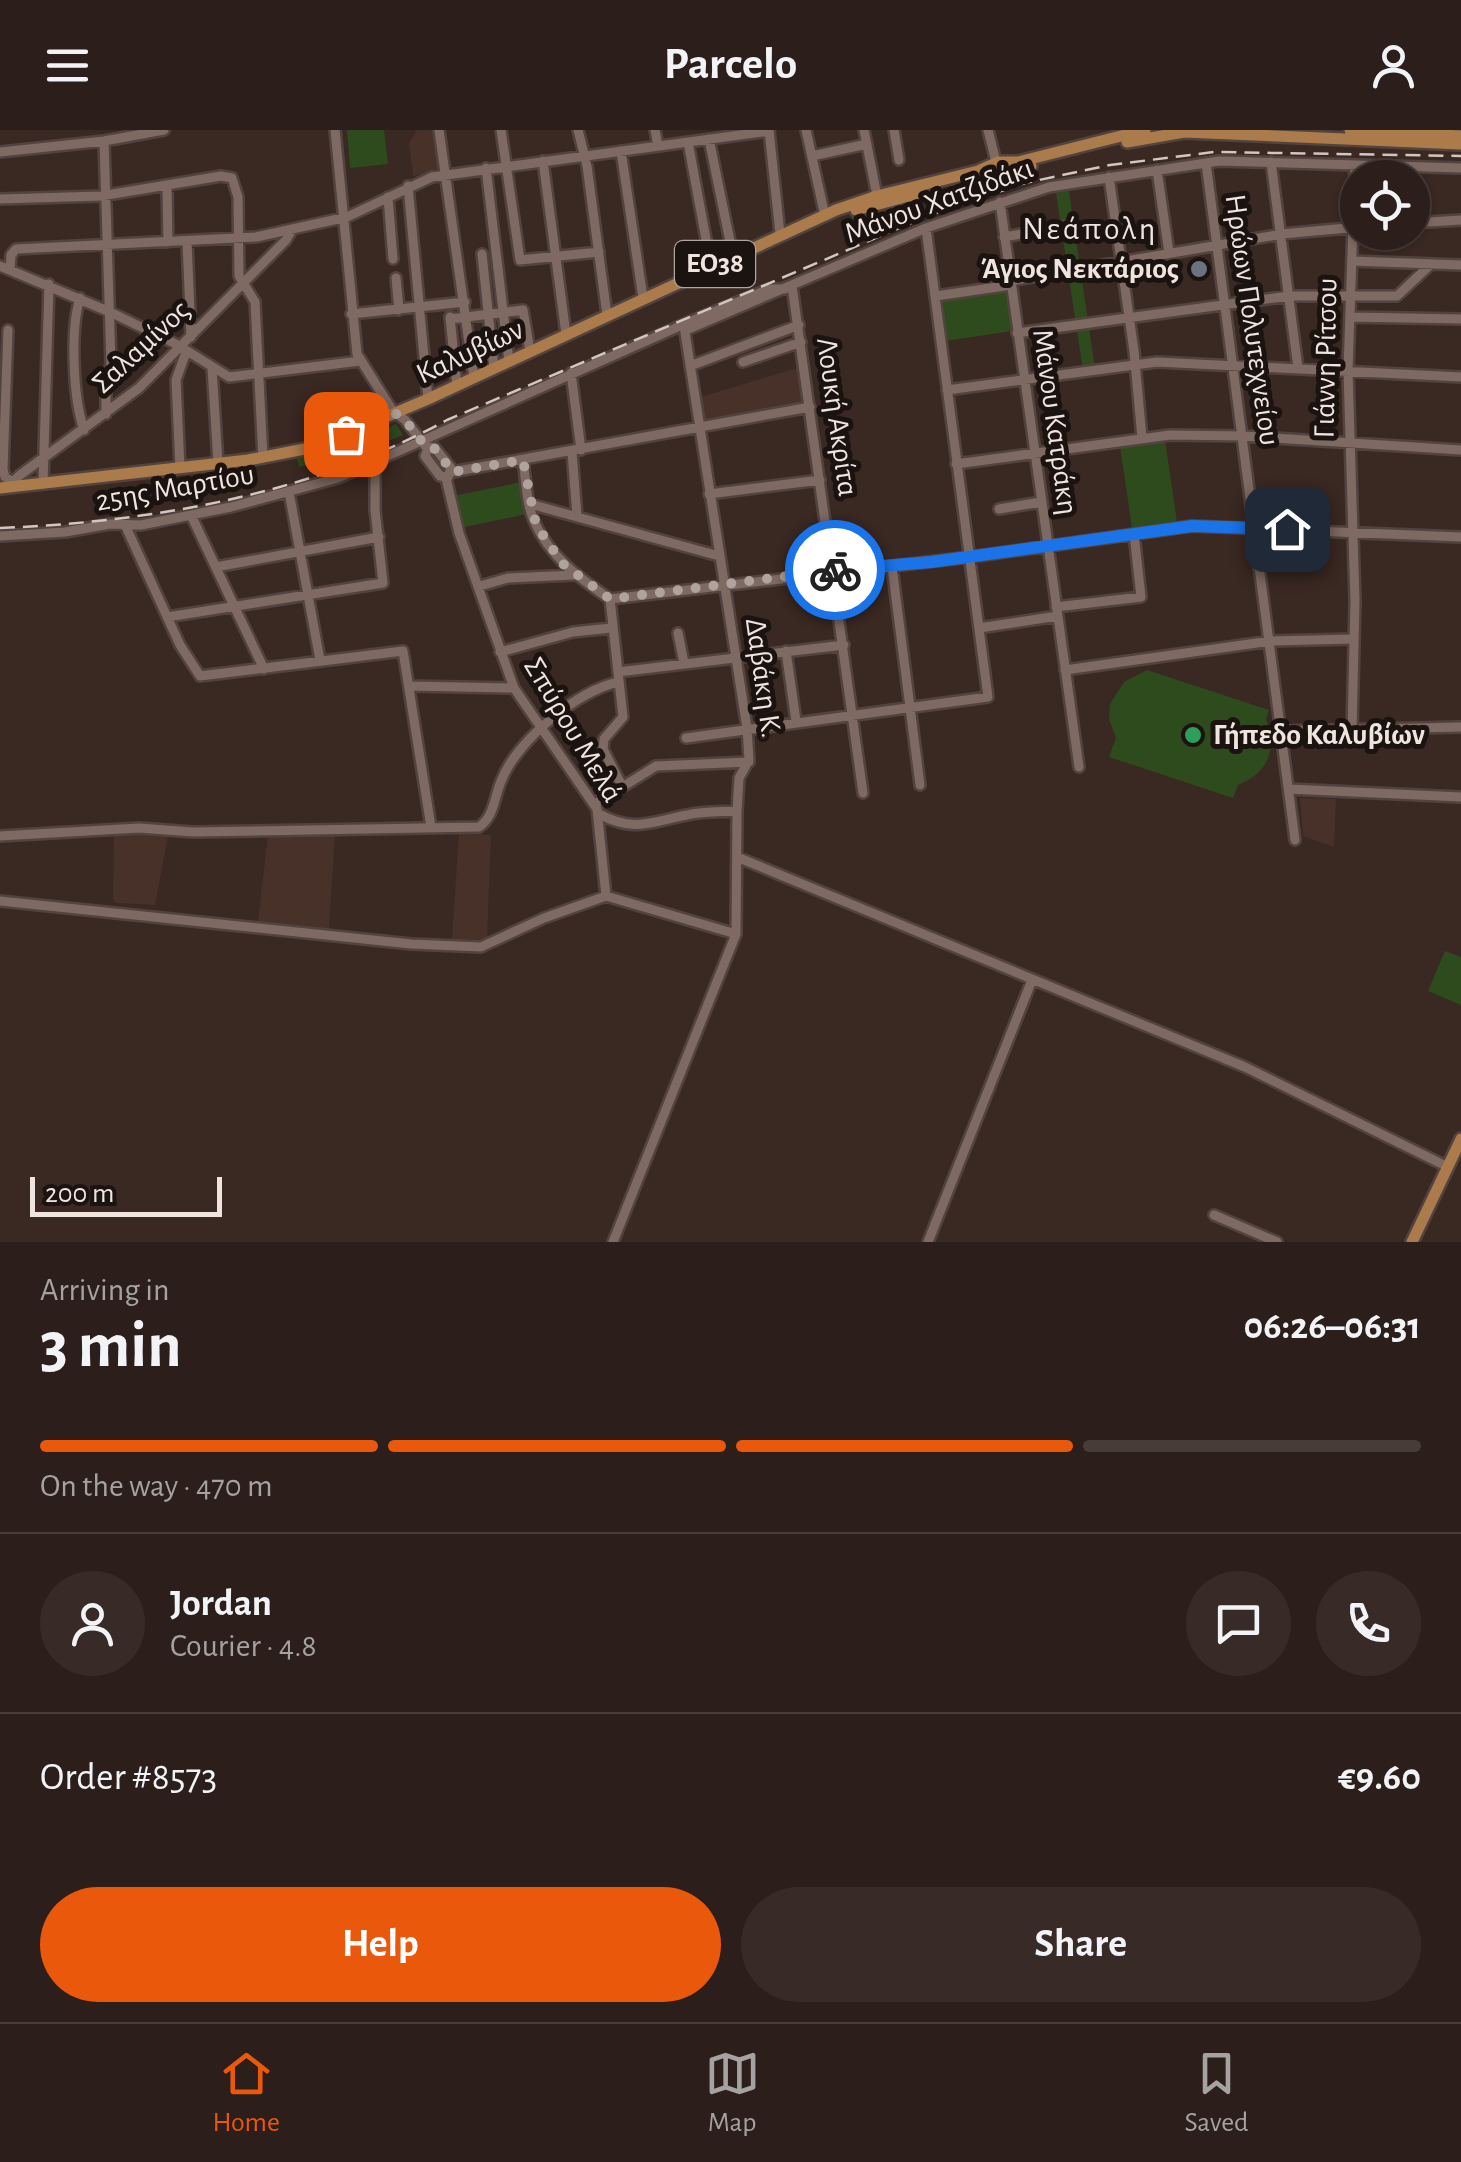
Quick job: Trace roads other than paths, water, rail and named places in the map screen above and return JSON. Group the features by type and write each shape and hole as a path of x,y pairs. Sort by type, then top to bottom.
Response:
{"main road":[{"name":"Καλυβίων","path":"824,216 982,177 1115,133 1145,130"},
{"path":"1350,130 1461,136"},
{"name":"Καλυβίων","path":"9,486 218,464 315,447 428,400 780,234 877,196 978,170 1176,132 1461,144"},
{"path":"1412,1242 1451,1170 1461,1139"}],"street":[{"path":"0,152 164,130"},
{"path":"334,130 360,360 396,414 424,445 435,448 449,475 810,407"},
{"path":"439,130 474,378"},
{"path":"502,130 519,258 599,252"},
{"path":"578,130 607,315"},
{"path":"655,130 658,146"},
{"path":"806,130 824,216"},
{"path":"864,130 877,196"},
{"path":"894,130 899,160"},
{"path":"988,130 1000,168"},
{"path":"360,360 229,377 110,312 5,268 14,250 238,240 341,218 426,178 769,131 780,234"},
{"path":"709,139 733,256"},
{"path":"104,140 111,364 106,383 106,414"},
{"path":"688,142 711,266"},
{"path":"812,156 867,144"},
{"path":"621,151 643,298"},
{"path":"543,160 566,334"},
{"path":"1271,162 1298,368"},
{"name":"Μάνου Χατζιδάκι","path":"685,328 926,228 1048,186 1206,163 1340,165"},
{"name":"Ηρώων Πολυτεχνείου","path":"1206,163 1295,840"},
{"name":"Μάνου Χατζιδάκι","path":"1430,167 1461,168"},
{"path":"486,168 509,361"},
{"path":"1157,170 1169,253"},
{"path":"0,199 105,196 221,176 232,178 238,197 242,283 255,300 262,458"},
{"path":"1109,177 1142,438"},
{"path":"408,186 428,400"},
{"path":"167,187 168,242"},
{"path":"388,197 393,259"},
{"name":"Μάνου Κατράκη","path":"1000,202 1079,767"},
{"path":"1430,222 1461,220"},
{"path":"1004,237 1066,226"},
{"path":"686,738 988,696 926,228"},
{"path":"936,296 1217,244 1340,229"},
{"name":"Σαλαμίνος","path":"9,486 184,350 292,230"},
{"path":"186,241 191,338"},
{"name":"Γιάννη Ρίτσου","path":"1352,730 1354,639 1348,372 1353,250"},
{"path":"482,254 494,368"},
{"path":"1352,261 1461,265"},
{"path":"1018,334 1289,296 1397,296 1429,266"},
{"path":"396,278 399,310"},
{"path":"43,484 49,284"},
{"name":"Λουκή Ακρίτα","path":"788,288 799,325 863,793"},
{"path":"80,298 76,315 77,403 84,430"},
{"path":"352,314 465,302"},
{"path":"450,304 457,386"},
{"path":"450,318 524,311 530,351"},
{"path":"1350,317 1461,318"},
{"path":"690,366 799,325"},
{"name":"Δαβάκη Κ.","path":"685,328 747,728 748,762 739,778 736,810 736,934"},
{"name":"25ης Μαρτίου","path":"0,536 65,532 110,524 126,526 191,516 289,492 424,445 571,373 685,328"},
{"path":"8,330 3,469 9,486"},
{"path":"743,362 801,342"},
{"path":"180,468 176,384 184,350"},
{"path":"947,390 1164,362 1461,377"},
{"path":"212,368 218,464"},
{"path":"571,373 577,516"},
{"path":"956,464 1170,435 1461,450"},
{"path":"523,460 536,525 574,574 610,599 833,570 892,567 1192,526 1461,537"},
{"path":"167,617 382,584 385,576 378,537 375,464"},
{"name":"Σπύρου Μελά","path":"449,475 452,510 514,688 597,809 606,896"},
{"path":"709,494 820,480"},
{"path":"289,492 320,660"},
{"path":"1000,509 1041,502"},
{"path":"530,504 719,556"},
{"path":"191,516 264,668"},
{"path":"126,526 193,669 202,676 403,651 431,827"},
{"path":"980,628 1141,598 1134,534"},
{"path":"216,567 378,537"},
{"path":"892,567 920,785"},
{"path":"480,586 508,578 574,574"},
{"path":"610,599 623,717 604,739 603,749 622,786"},
{"path":"500,652 573,632 611,628"},
{"path":"678,633 684,663"},
{"path":"1065,670 1271,641 1354,639"},
{"path":"0,836 139,828 193,832 482,826 492,810 504,773 523,746 587,694 618,676 684,663 844,645"},
{"path":"786,651 796,721"},
{"path":"409,686 514,688"},
{"path":"1282,731 1461,728"},
{"path":"736,810 626,826 597,809 622,786 656,766 748,762"},
{"path":"1289,789 1461,797"},
{"path":"737,858 1246,1067 1451,1170"},
{"path":"0,901 410,944 478,947 606,896 736,934 613,1242"},
{"path":"928,1242 1032,980"},
{"path":"1214,1216 1278,1242"}],"railway":[{"path":"0,528 173,511 230,500 342,467 930,215 1025,183 1110,165 1214,152 1461,156"}],"place":[{"name":"Άγιος Νεκτάριος","path":"1199,269"},
{"name":"Γήπεδο Καλυβίων","path":"1193,735"}],"district":[{"name":"Νεάπολη","path":"1090,229"}]}
